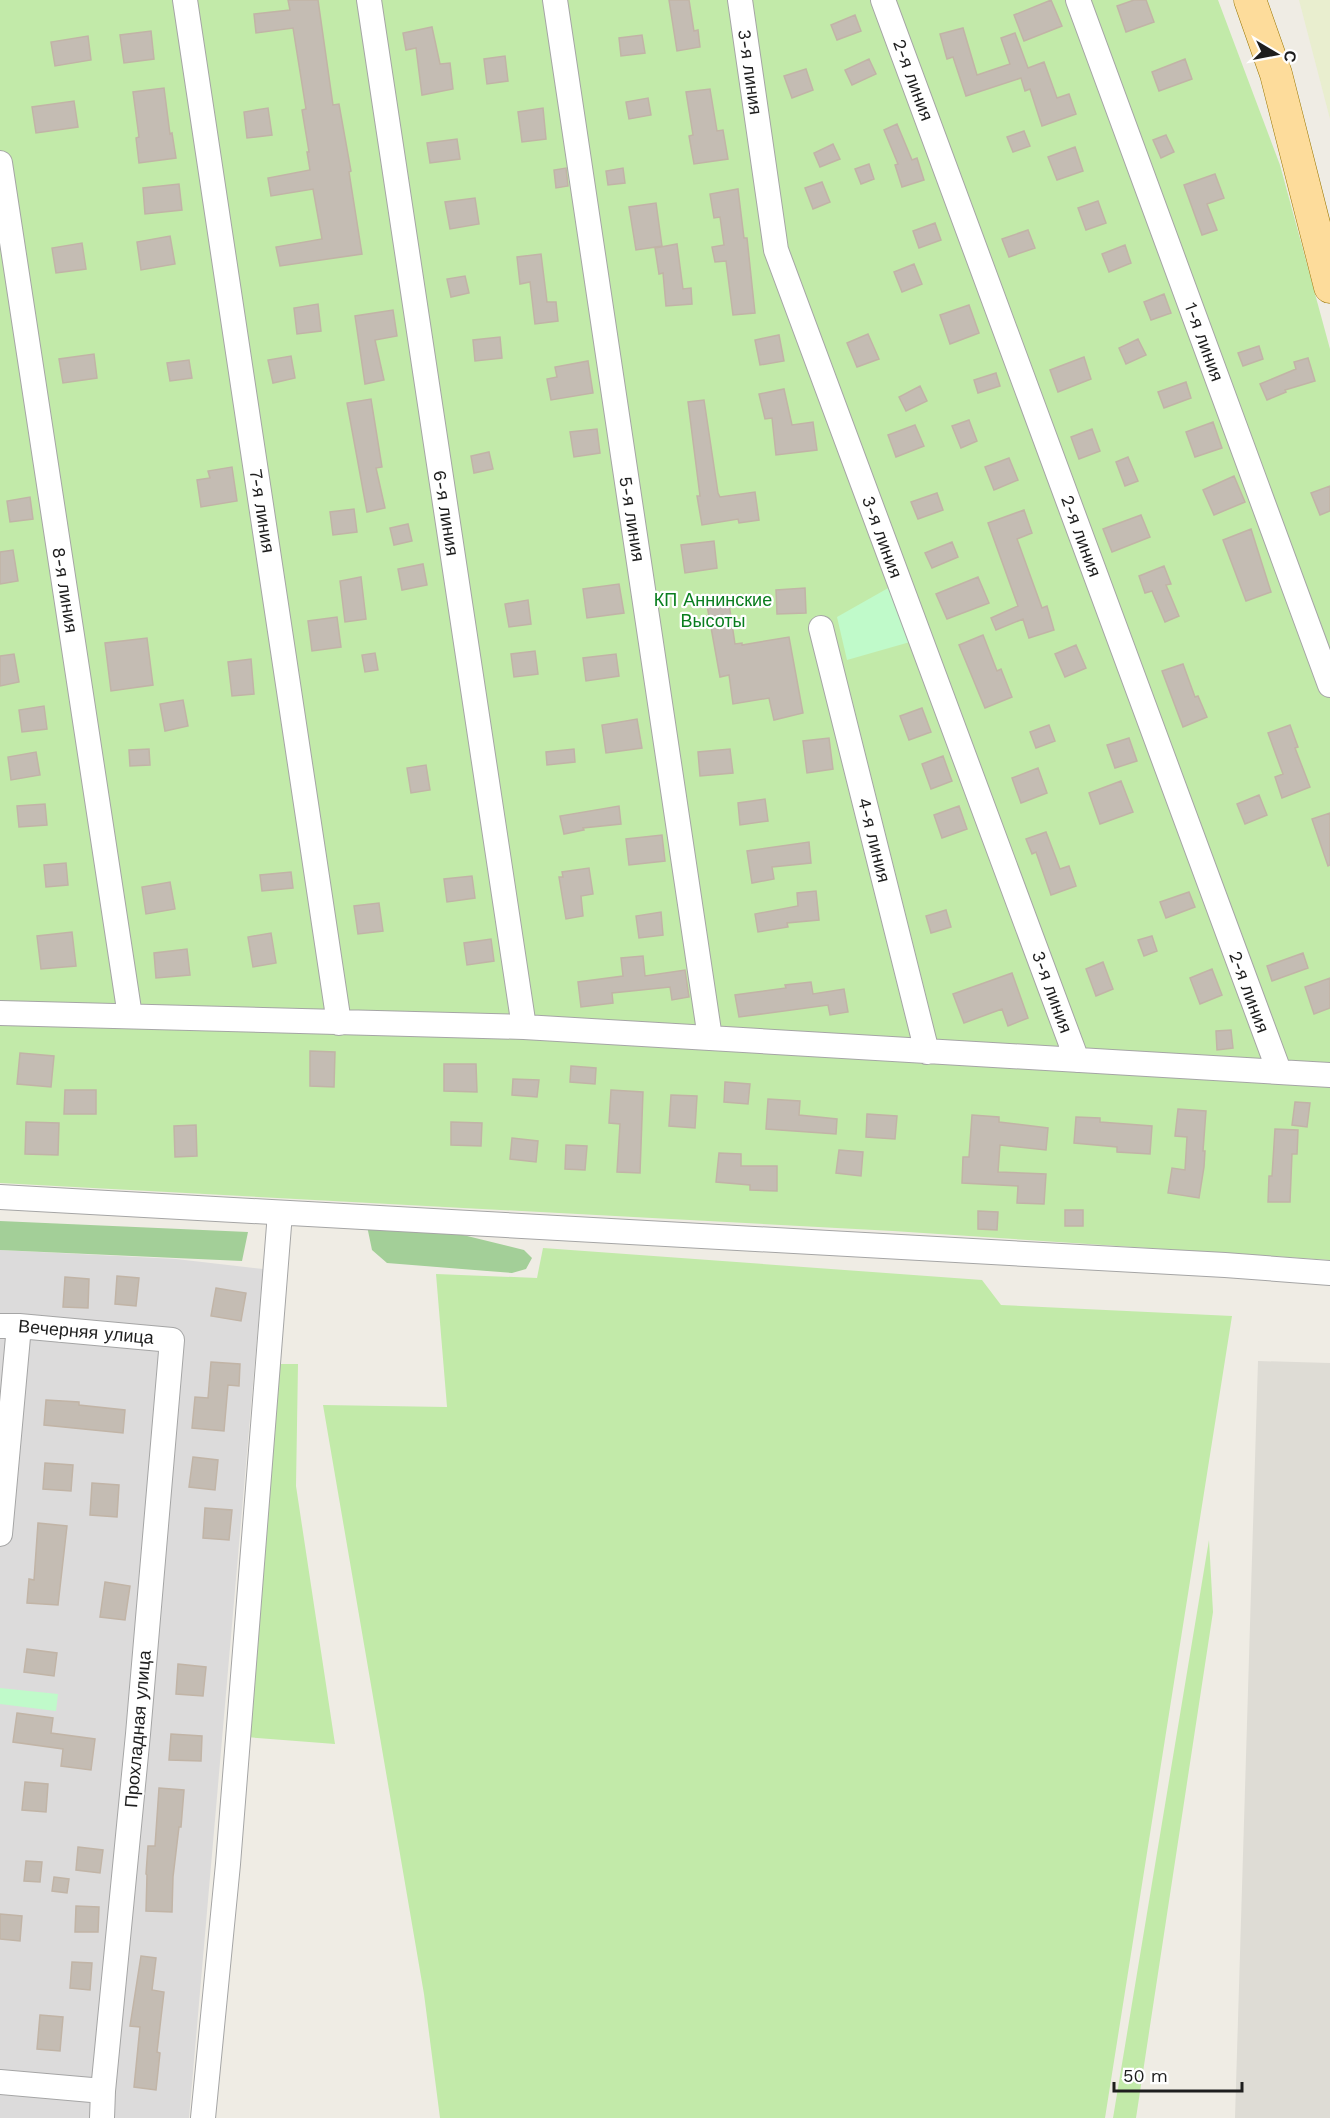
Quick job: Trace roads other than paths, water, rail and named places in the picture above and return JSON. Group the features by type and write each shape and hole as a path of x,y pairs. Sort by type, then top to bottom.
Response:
{"main road":[{"path":"1250,0 1276,74 1330,287"}],"street":[{"name":"7-я линия","path":"185,0 339,1023"},
{"name":"6-я линия","path":"369,0 524,1027"},
{"name":"5-я линия","path":"555,0 710,1038"},
{"name":"3-я линия","path":"740,0 776,250 1077,1060"},
{"name":"2-я линия","path":"883,0 1279,1071"},
{"name":"1-я линия","path":"1078,0 1330,685"},
{"name":"8-я линия","path":"0,163 130,1016"},
{"name":"4-я линия","path":"821,628 927,1052"},
{"path":"0,1013 524,1027 1330,1075"},
{"path":"0,1197 61,1198 280,1213 1225,1264 1330,1273"},
{"path":"203,2118 228,1864 280,1213"},
{"path":"0,1534 10,1326"},
{"name":"Вечерняя улица","path":"10,1326 172,1340"},
{"name":"Прохладная улица","path":"102,2118 172,1340"},
{"path":"0,2082 103,2091"}],"park label":[{"name":"КП Аннинские Высоты","path":"713,610"}]}
